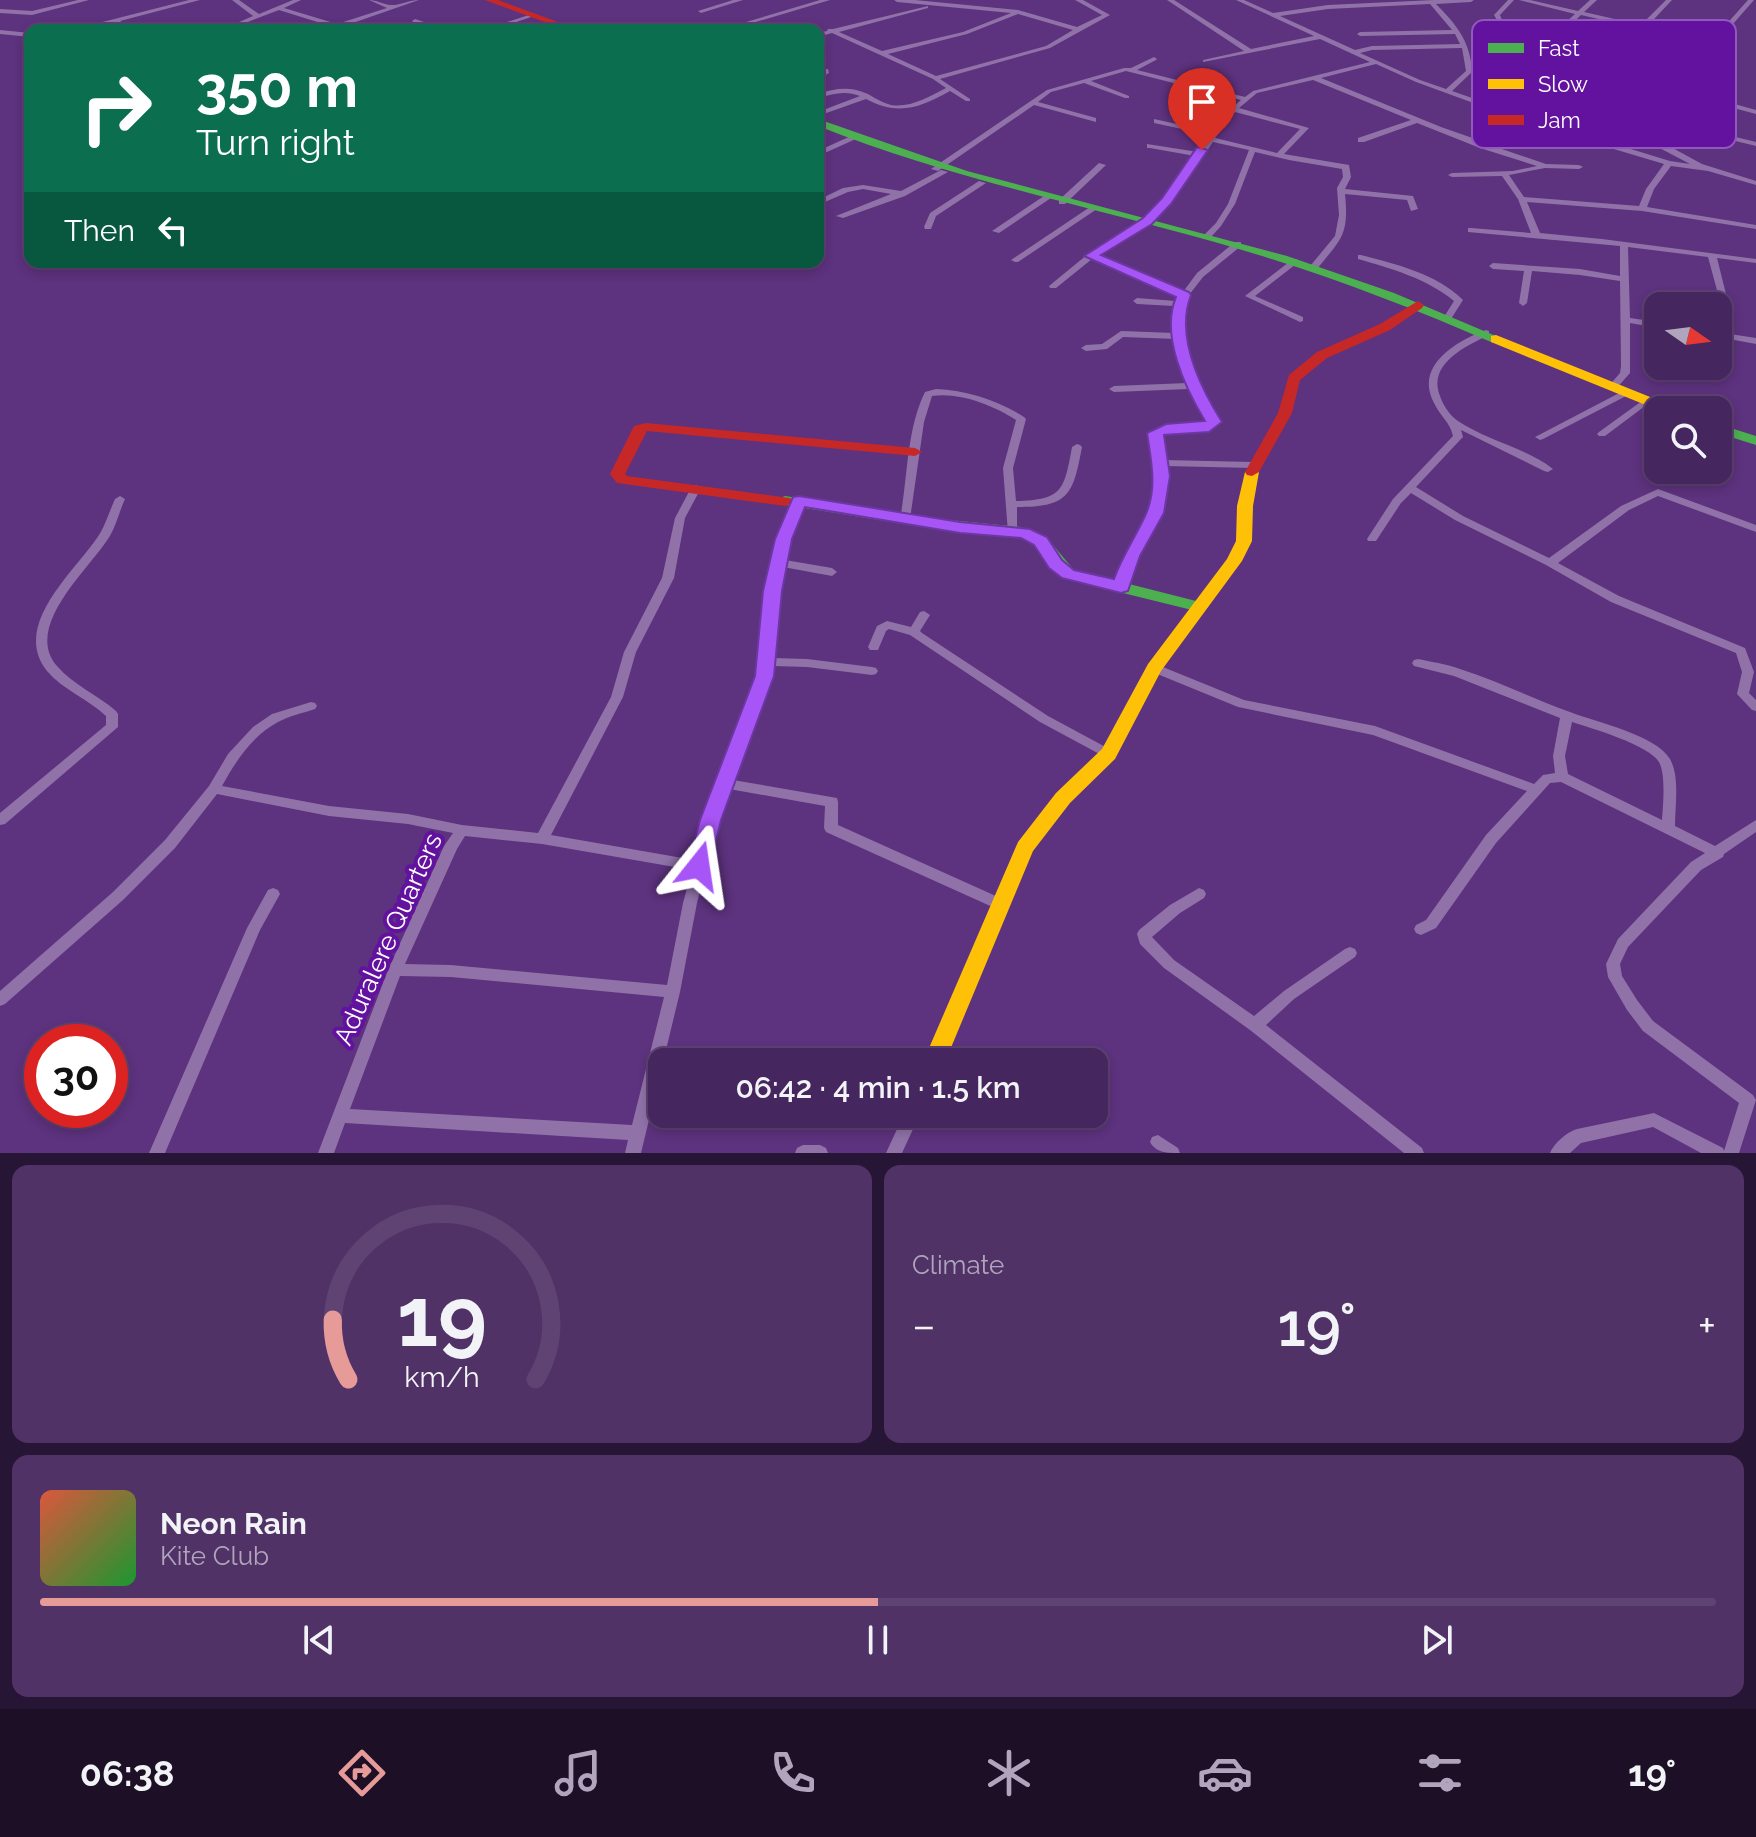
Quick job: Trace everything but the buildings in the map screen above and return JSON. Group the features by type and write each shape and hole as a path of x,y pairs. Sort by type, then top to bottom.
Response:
{"street":[{"path":"0,11 32,13 86,0"},
{"path":"99,24 197,0"},
{"path":"235,0 258,16"},
{"path":"238,24 298,0"},
{"path":"372,0 393,8"},
{"path":"344,24 416,0"},
{"path":"489,0 556,24"},
{"path":"701,11 740,0"},
{"path":"742,24 810,2 827,0"},
{"path":"897,0 1018,12 1077,29"},
{"path":"935,78 1048,47 1108,14 1078,0"},
{"path":"1170,0 1249,51"},
{"path":"1239,0 1374,63 1472,100"},
{"path":"1273,15 1345,3 1471,0"},
{"path":"1500,20 1497,15 1511,0"},
{"path":"1522,0 1612,20"},
{"path":"1576,20 1594,0"},
{"path":"1648,20 1669,0"},
{"path":"1734,20 1751,0"},
{"path":"1432,3 1458,32 1465,46 1469,72 1448,91"},
{"path":"824,32 932,4"},
{"path":"279,8 331,24"},
{"path":"1743,10 1756,12"},
{"path":"882,54 965,33 1018,12"},
{"path":"505,24 531,16"},
{"path":"115,20 121,24"},
{"path":"415,21 424,24"},
{"path":"830,30 935,78 968,100"},
{"path":"0,32 24,34"},
{"path":"1360,34 1458,32"},
{"path":"1205,61 1321,37"},
{"path":"1354,52 1372,48 1465,46"},
{"path":"840,216 897,195 940,170 1032,102 1057,88 1132,70 1154,59"},
{"path":"1053,286 1091,256 1147,221 1167,201 1233,109 1246,99 1264,89 1374,63"},
{"path":"1132,70 1246,99"},
{"path":"1314,78 1472,142"},
{"path":"1084,81 1127,97"},
{"path":"824,94 846,88 904,107 949,89"},
{"path":"824,112 867,96"},
{"path":"1032,102 1093,120"},
{"path":"1736,106 1756,111"},
{"path":"1233,109 1305,128 1279,155"},
{"path":"1157,121 1253,149 1346,167 1341,191 1343,215 1339,236 1314,267"},
{"path":"1361,140 1415,121"},
{"path":"824,125 982,183 1208,235 1314,267 1448,317 1644,400"},
{"path":"824,150 854,138"},
{"path":"1736,139 1756,144"},
{"path":"1150,146 1199,154"},
{"path":"1489,148 1545,166"},
{"path":"1619,148 1756,183"},
{"path":"1667,148 1707,169"},
{"path":"1208,235 1231,209 1244,163 1253,149"},
{"path":"1642,209 1650,189 1669,163"},
{"path":"996,231 1054,200 1102,165"},
{"path":"1452,175 1504,173 1545,166 1579,167"},
{"path":"1504,173 1522,199 1536,234"},
{"path":"928,227 933,215 982,183"},
{"path":"824,200 846,190 863,187 897,195"},
{"path":"1341,191 1410,198 1414,209"},
{"path":"1522,199 1642,209 1756,227"},
{"path":"1015,260 1093,209"},
{"path":"1471,230 1536,234 1756,261"},
{"path":"1121,587 1134,548 1155,513 1162,482 1157,431 1214,424 1192,386 1180,336 1178,304 1200,275 1238,244"},
{"path":"1540,437 1619,390 1625,373 1624,244"},
{"path":"1712,255 1721,292"},
{"path":"1091,256 1184,295"},
{"path":"1361,257 1396,267 1448,292 1459,300 1448,317"},
{"path":"1296,261 1249,296 1300,319"},
{"path":"1493,266 1623,279"},
{"path":"1523,303 1528,269"},
{"path":"1137,301 1178,304"},
{"path":"940,1048 1025,847 1039,826 1109,754 1154,668 1234,561 1244,541 1245,506 1253,465 1285,413 1289,388 1300,371 1342,344 1385,327 1418,305"},
{"path":"1625,320 1644,323"},
{"path":"1486,333 1456,348 1434,371 1431,378 1440,406 1454,422 1548,469"},
{"path":"1086,348 1104,347 1121,334 1180,336"},
{"path":"1732,337 1756,341"},
{"path":"1114,389 1192,386"},
{"path":"905,519 913,487 922,407 931,391 969,397 1019,416 1021,422 1012,442 1008,469 1013,504 1012,531"},
{"path":"1602,434 1644,402"},
{"path":"1372,539 1397,501 1455,443 1458,437 1454,422"},
{"path":"915,452 799,443 723,431 639,429 617,474 618,478 1012,531 1040,541 1055,564 1068,574 1200,607"},
{"path":"1732,432 1756,440"},
{"path":"1013,504 1053,501 1064,494 1070,485 1077,447"},
{"path":"1161,463 1253,465"},
{"path":"542,839 617,697 630,652 671,570 680,518 696,488"},
{"path":"1410,488 1459,518 1615,599 1741,651 1748,672 1743,694 1756,707"},
{"path":"1550,563 1625,508 1658,492 1756,529"},
{"path":"0,820 112,727 112,714 48,664 41,646 44,629 62,589 104,535 120,499"},
{"path":"633,1153 673,992 699,866 724,783 756,703 767,662 770,611 779,563 784,539 799,501"},
{"path":"779,563 832,572"},
{"path":"914,632 924,615"},
{"path":"874,647 881,629 887,625 914,632 1044,719 1109,754"},
{"path":"767,662 807,663 872,671"},
{"path":"1418,663 1457,672 1643,744 1661,755 1666,766 1669,829"},
{"path":"1154,668 1242,704 1375,731 1535,789"},
{"path":"0,1000 170,844 214,789 232,757 257,730 276,717 311,706"},
{"path":"1562,777 1559,756 1567,716"},
{"path":"1421,929 1437,918 1471,865 1547,778 1562,777 1718,853"},
{"path":"724,783 832,802 831,828 1002,905"},
{"path":"214,789 329,811 408,819 462,830"},
{"path":"1731,1153 1752,1094 1648,1026 1615,977 1613,964 1623,943 1696,866 1756,825"},
{"name":"Aduralere Quarters","path":"326,1153 395,970 427,896 462,830 542,839 699,866"},
{"path":"157,1153 254,928 273,894"},
{"path":"1199,894 1154,923 1144,934 1145,940 1169,964 1255,1025 1416,1153"},
{"path":"1255,1025 1289,995 1350,953"},
{"path":"395,970 451,971 673,992"},
{"path":"341,1116 638,1133"},
{"path":"1558,1153 1577,1136 1654,1120 1717,1153"},
{"path":"894,1153 906,1128"},
{"path":"1158,1142 1172,1153"},
{"path":"803,1153 820,1153"}],"traffic: fast":[{"path":"824,124 963,173 1282,258 1390,296 1496,339"},
{"path":"1732,433 1756,441"},
{"path":"785,501 929,523 1021,532 1041,542 1068,574 1200,607"}],"traffic: slow":[{"path":"1496,339 1644,399"},
{"path":"940,1048 1025,847 1063,798 1109,754 1154,668 1234,561 1244,541 1245,506 1252,472"}],"traffic: jam":[{"path":"489,0 558,24"},
{"path":"1252,472 1285,413 1294,378 1322,355 1385,327 1418,305"},
{"path":"785,501 622,480 617,474 639,429 646,427 915,452"}],"route":[{"path":"699,866 711,820 765,676 773,591 784,539 799,501 960,527 1024,533 1040,541 1055,564 1068,574 1121,587 1131,556 1158,503 1162,476 1155,433 1166,429 1209,427 1214,422 1192,386 1187,367 1177,312 1184,295 1144,281 1091,256 1147,221 1167,201 1202,150"}]}
